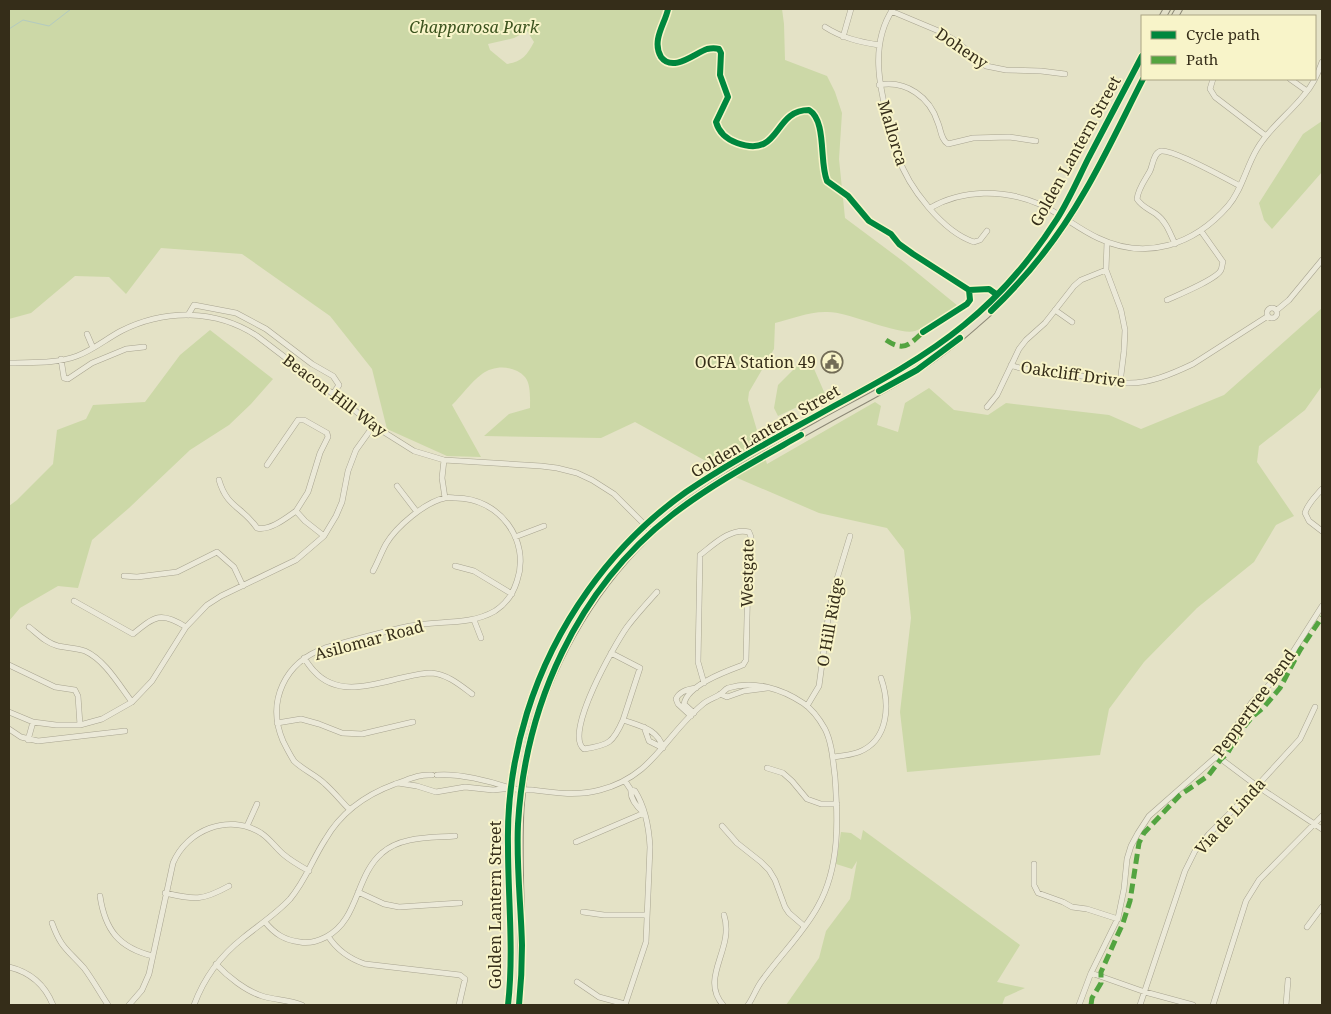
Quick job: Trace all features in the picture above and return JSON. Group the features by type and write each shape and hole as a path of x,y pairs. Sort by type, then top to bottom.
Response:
{"main road":[{"name":"Golden Lantern Street","path":"508,1005 512,951 508,829 518,747 527,712 551,653 572,614 588,590 645,524 685,493 728,466 879,382 949,336 978,312 1022,266 1059,215 1141,58"},
{"name":"Golden Lantern Street","path":"519,1005 522,946 518,836 521,789 535,721 546,689 579,622 611,576 653,532 691,501 729,476 917,370 943,352 978,323 1025,277 1085,192 1142,80"}],"street":[{"path":"843,37 851,9"},
{"name":"Mallorca","path":"892,10 880,45 878,64 879,85 898,157 910,181 930,208 950,229 967,240 974,242 980,240 987,231"},
{"name":"Doheny","path":"892,10 941,32 956,41 986,66 1006,70 1065,74"},
{"path":"825,27 843,37 858,42 880,45"},
{"path":"1316,77 1322,62"},
{"path":"1213,80 1210,89 1215,97 1266,136"},
{"path":"1291,80 1307,91"},
{"path":"930,208 951,198 980,193 1015,196 1031,200 1107,242 1139,249 1175,244 1201,231 1229,205 1240,186 1253,156 1266,136 1315,80"},
{"path":"879,85 894,83 919,94 932,110 943,140 948,144 972,138 1009,137 1036,141"},
{"path":"1175,244 1162,218 1143,206 1137,199 1156,155 1160,151 1195,163 1240,186"},
{"path":"1168,300 1194,288 1218,274 1222,269 1223,262 1201,231"},
{"path":"1107,242 1106,270 1121,310 1125,330 1120,382"},
{"name":"Oakcliff Drive","path":"1011,365 1027,370 1062,372 1120,382 1138,383 1179,371 1220,348 1268,316 1267,312 1270,308 1277,310 1290,300 1322,260"},
{"path":"986,407 997,395 1019,349 1074,286 1081,280 1106,270"},
{"path":"188,315 194,305 236,313 266,329 312,364 333,376 339,385 333,394"},
{"path":"1055,310 1072,322"},
{"name":"Beacon Hill Way","path":"9,363 43,363 76,356 122,331 170,316 188,315 220,319 242,326 374,425 414,451 444,460 541,466 568,470 585,476 607,489 653,532"},
{"path":"87,334 93,348"},
{"path":"61,359 62,374 68,380 92,363 126,349 144,347"},
{"path":"219,480 228,501 246,514 259,529 281,521 296,511 308,492 320,453 328,437 327,433 304,420 298,420 267,465"},
{"path":"9,712 33,722 56,725 80,725 102,719 132,702 152,681 186,627 207,605 221,596 296,560 324,536 342,502 348,471 356,450 374,425"},
{"path":"444,460 442,478 446,498"},
{"path":"397,486 417,512"},
{"path":"1322,489 1312,499 1305,514 1309,521 1322,531"},
{"name":"Asilomar Road","path":"349,809 324,783 294,761 285,745 277,723 276,703 283,684 294,668 313,652 410,626 474,620 483,617 499,608 512,594 520,574 520,552 516,537 507,520 485,504 468,498 446,498 417,512 387,542 373,571"},
{"path":"296,511 324,536"},
{"path":"516,537 544,526"},
{"name":"Westgate","path":"692,714 678,704 676,699 678,695 689,689 696,688 704,683 719,673 743,665 746,660 747,593 751,537 749,532 742,530 721,538 700,555 698,662 704,683"},
{"name":"O Hill Ridge","path":"807,706 819,686 832,596 850,536"},
{"path":"124,576 177,572 217,552 234,567 243,586"},
{"path":"455,566 474,571 512,594"},
{"path":"611,653 640,668 617,734 608,744 582,748 579,739 585,711 598,678 611,653 634,618 657,592"},
{"path":"74,601 133,634 148,622 158,618 173,619 186,627"},
{"name":"Peppertree Bend","path":"1079,1005 1091,973 1118,919 1127,859 1131,846 1138,834 1149,816 1217,756 1252,702 1277,677 1322,606"},
{"path":"474,620 481,638"},
{"path":"29,627 40,637 52,644 83,650 94,656 132,702"},
{"path":"304,658 314,672 329,683 347,687 366,686 409,676 432,673 455,681 472,694"},
{"path":"9,665 55,687 75,690 78,696 80,725"},
{"path":"832,757 865,749 881,732 885,723 886,706 886,692 881,678"},
{"path":"398,783 436,792 466,787 493,790 512,788 584,794 602,790 626,781 646,766 692,714 703,704 720,694 727,697 744,691 767,688 779,690 795,698 807,706 825,729 830,743 837,804 837,836 830,873 818,906 799,935 761,983 748,1005"},
{"name":"Via de Linda","path":"1140,1005 1185,871 1195,851 1300,739 1315,707"},
{"path":"277,723 301,719 342,733 362,734 413,722"},
{"path":"623,720 652,731 659,739 663,748"},
{"path":"28,740 33,722"},
{"path":"644,728 650,742 663,748"},
{"path":"9,729 28,740 38,741 125,731"},
{"path":"647,736 652,731"},
{"path":"1217,756 1257,786 1322,828"},
{"path":"767,768 783,773 807,799 821,804 837,804"},
{"path":"194,1005 206,979 216,964 241,940 265,922 289,900 309,871 324,841 349,809 371,794 409,778 434,775 461,775 503,784 512,788"},
{"path":"577,982 599,997 625,1004 646,942 649,835 644,813 636,807 626,781"},
{"path":"247,826 257,804"},
{"path":"576,842 644,813"},
{"path":"1212,1005 1246,902 1259,880 1322,816"},
{"path":"129,1005 137,997 146,982 165,893 176,857 191,838 209,828 218,826 230,824 247,826 265,836 285,856 309,871"},
{"path":"722,826 737,844 769,870 775,880 785,907 804,926"},
{"path":"265,922 277,935 294,941 312,942 328,936 336,931 347,918 369,867 382,853 390,847 408,840 455,836"},
{"path":"1034,864 1034,885 1038,893 1072,907 1087,909 1118,919"},
{"path":"165,893 188,899 199,899 212,896 229,886"},
{"path":"358,892 384,904 399,907 460,903"},
{"path":"100,896 106,922 119,940 127,946 153,956"},
{"path":"1307,927 1322,907"},
{"path":"583,912 604,915 647,915"},
{"path":"723,1005 717,998 714,983 727,931 724,915"},
{"path":"52,923 64,950 83,968 108,1005"},
{"path":"328,936 341,951 356,961 365,964 460,975 465,979 459,1005"},
{"path":"216,964 252,992 302,1005"},
{"path":"9,967 27,974 44,988 53,1005"},
{"path":"1091,973 1145,992 1193,1005"},
{"path":"1286,1005 1288,980"}],"green space":[{"name":"Chapparosa Park","path":"9,9 782,9 785,60 827,76 842,113 839,159 845,218 904,262 958,306 919,329 908,332 828,312 808,314 775,323 774,349 749,392 748,400 767,464 875,402 881,406 877,425 898,432 905,403 929,388 954,410 988,415 1006,403 1109,415 1141,429 1224,395 1322,308 1322,386 1305,410 1259,446 1257,462 1294,516 1276,525 1254,562 1197,608 1144,662 1109,709 1100,755 907,772 900,712 911,618 904,550 887,528 819,513 735,477 635,422 601,438 484,436 509,414 530,408 530,392 527,380 520,373 510,368 492,369 482,374 452,405 481,457 447,456 387,429 372,369 330,316 242,254 161,248 126,294 109,277 75,276 31,313 9,319","holes":["527,31 534,42 524,57 517,62 507,64 490,50 488,44 514,38"]},
{"path":"1322,121 1322,172 1272,229 1264,220 1259,203 1303,134"},
{"path":"210,330 273,379 229,425 190,450 92,540 78,588 58,586 20,608 9,621 9,506 53,464 57,430 86,419 93,405 145,402 180,355"},
{"path":"808,355 825,394 778,416 774,408 778,385"},
{"path":"863,830 1020,945 997,982 1025,988 1005,997 1002,1005 786,1005 819,958 826,931 850,899 857,861 852,869 836,864 841,832 851,833 861,840"}],"waterway":[{"path":"9,29 23,20 49,26 71,9"}],"marked path":[{"path":"886,340 897,346 902,346 910,343 923,332"},
{"path":"1091,1005 1092,998 1101,983 1101,972 1123,923 1130,901 1139,843 1144,833 1180,795 1208,776 1227,754 1239,733 1280,688 1300,650 1322,617"}],"cycle path":[{"path":"668,9 659,35 658,51 661,57 666,61 678,63 702,51 713,48 719,49 721,53 720,75 728,97 716,122 719,129 729,140 751,146 762,145 770,140 788,117 797,112 809,110 815,115 818,123 827,181 848,196 869,221 891,234 899,244 913,254 969,290 989,289 996,294"},
{"path":"508,1005 511,945 508,829 510,796 518,745 527,713 553,649 569,619 588,590 633,537 686,492 740,458 918,358 949,337 990,302 1026,262 1057,219 1141,58"},
{"path":"991,311 1030,270 1065,224 1100,164 1142,80"},
{"path":"923,332 967,304 970,300 969,290"},
{"path":"879,391 917,370 960,338"},
{"path":"519,1005 522,945 518,824 523,780 532,736 545,693 562,653 583,614 609,578 638,545 672,515 703,493 801,435"}],"place":[{"name":"OCFA Station 49","path":"832,362"}]}
